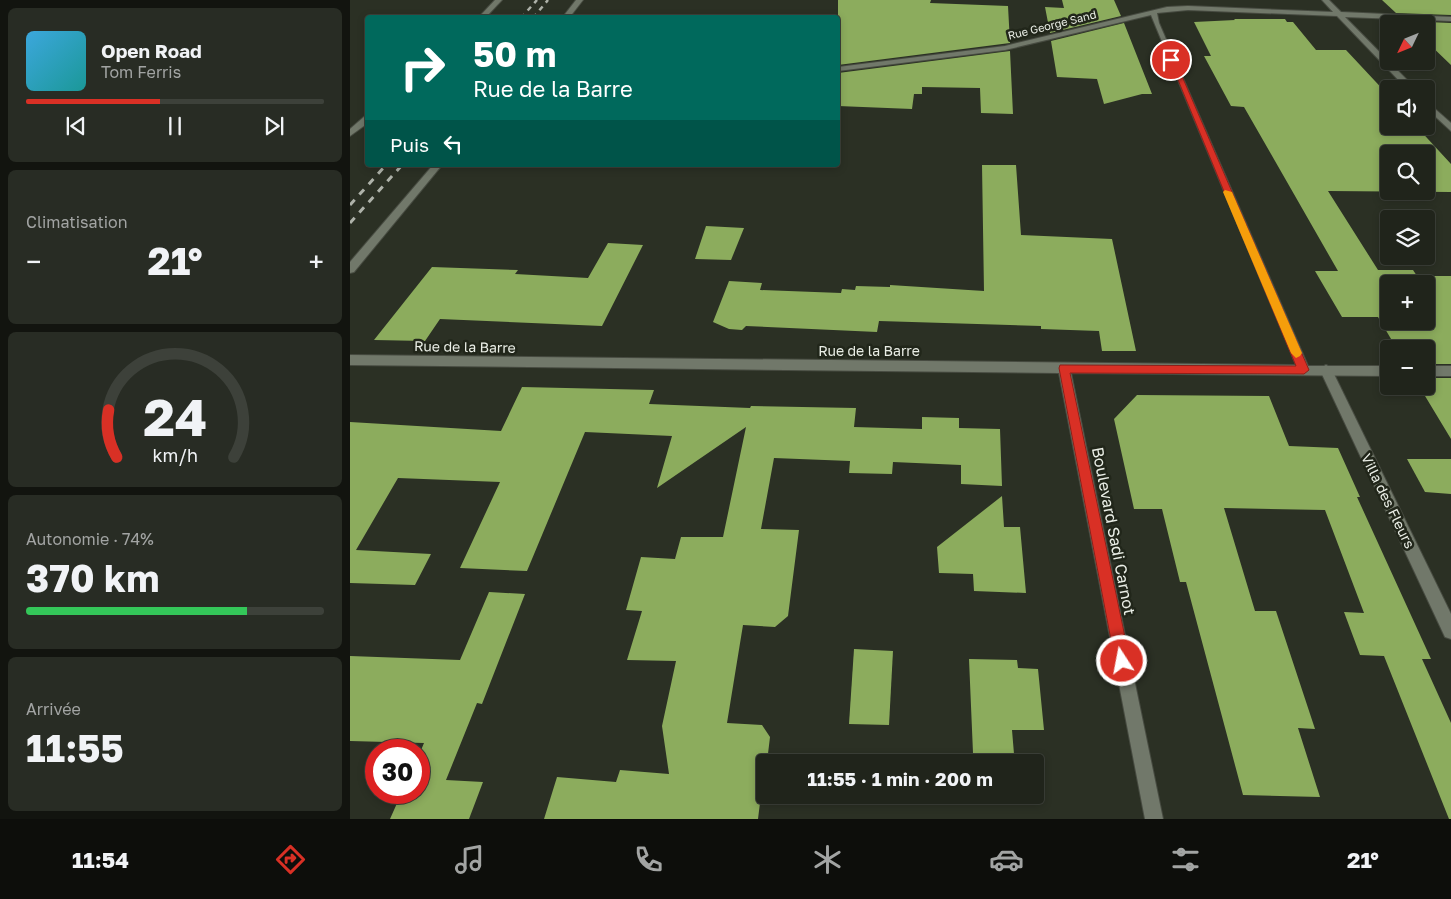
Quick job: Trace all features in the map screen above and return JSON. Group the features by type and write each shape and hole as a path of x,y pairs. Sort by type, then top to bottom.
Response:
{"street":[{"path":"484,15 498,0"},
{"path":"568,15 580,0"},
{"path":"1325,0 1403,80"},
{"name":"Rue George Sand","path":"840,69 1005,48 1153,11 1188,8 1451,18"},
{"path":"1153,11 1156,23 1304,370"},
{"path":"1435,112 1451,128"},
{"path":"350,133 365,120"},
{"path":"350,269 436,167"},
{"name":"Rue de la Barre","path":"350,360 1380,371"},
{"name":"Boulevard Sadi Carnot","path":"1064,368 1154,819"},
{"name":"Villa des Fleurs","path":"1326,370 1451,631"},
{"path":"1435,371 1451,371"}],"building":[{"path":"838,0 931,0 930,3 1008,6 1010,43 840,65 840,15 838,15"},
{"path":"1062,0 1114,0 1121,16 1050,33 1045,7 1064,8"},
{"path":"1382,0 1451,0 1451,15 1396,13"},
{"path":"1234,19 1285,19 1287,22 1293,22 1316,50 1346,50 1380,86 1380,135 1424,135 1434,145 1380,145 1380,191 1328,191 1378,270 1413,270 1416,275 1380,275 1380,320 1378,317 1342,317 1315,271 1338,271 1244,107 1231,106 1204,56 1211,56 1194,22"},
{"path":"1435,22 1451,23 1451,65 1435,50"},
{"path":"1124,23 1152,94 1142,94 1104,104 1097,79 1057,77 1051,41"},
{"path":"1010,51 1013,114 981,113 980,88 922,87 922,94 914,94 912,109 840,106 840,73"},
{"path":"1435,147 1451,164 1451,192 1435,192"},
{"path":"982,165 1016,165 1021,235 1112,239 1136,351 1102,351 1099,331 1041,329 1041,326 879,321 877,332 746,326 742,330 729,329 713,322 729,281 762,283 760,290 841,293 842,289 855,290 856,286 890,287 890,285 984,291"},
{"path":"706,226 744,228 731,260 695,259"},
{"path":"608,243 643,245 602,326 440,319 425,341 374,340 432,267 518,270 515,274 588,278"},
{"path":"1435,276 1451,276 1451,364 1435,364 1435,340 1392,340 1386,330 1435,330"},
{"path":"1435,378 1451,378 1451,439 1424,395 1435,395"},
{"path":"522,387 654,390 649,404 750,408 751,406 856,408 854,427 922,429 922,417 959,418 959,428 1000,429 1002,486 961,484 961,465 893,462 892,474 849,473 850,461 774,458 761,529 799,530 788,616 775,627 743,625 727,723 762,725 770,737 768,754 756,754 756,804 760,804 758,819 544,819 557,777 616,782 620,770 669,774 662,726 676,661 627,660 642,611 626,610 641,557 675,559 681,537 723,537 746,427 657,488 672,436 585,432 527,571 460,568 500,482 398,478 356,550 431,554 415,585 350,583 350,422 501,431"},
{"path":"1137,395 1269,396 1289,446 1338,448 1360,497 1357,497 1431,659 1422,659 1451,723 1451,819 1449,819 1384,656 1360,655 1344,612 1364,613 1325,510 1224,508 1255,611 1276,611 1315,729 1298,728 1320,797 1243,795 1186,582 1180,582 1162,509 1134,509 1114,419"},
{"path":"1407,459 1451,459 1451,494 1425,492"},
{"path":"1002,496 1004,527 1020,527 1026,593 974,591 973,574 939,573 937,547"},
{"path":"489,592 525,594 482,704 477,703 446,780 483,782 469,819 390,819 397,804 430,804 430,739 365,739 365,741 350,741 350,656 460,660"},
{"path":"854,649 893,651 889,725 849,724"},
{"path":"969,659 1017,660 1018,668 1038,669 1044,730 1012,730 1014,754 973,753"}],"railway":[{"path":"524,15 537,0"},
{"path":"536,15 548,0"},
{"path":"350,205 384,167"},
{"path":"350,223 400,167"}],"slow traffic":[{"path":"1228,192 1296,353"}],"route":[{"path":"1122,661 1064,368 1304,370 1171,60"}]}
